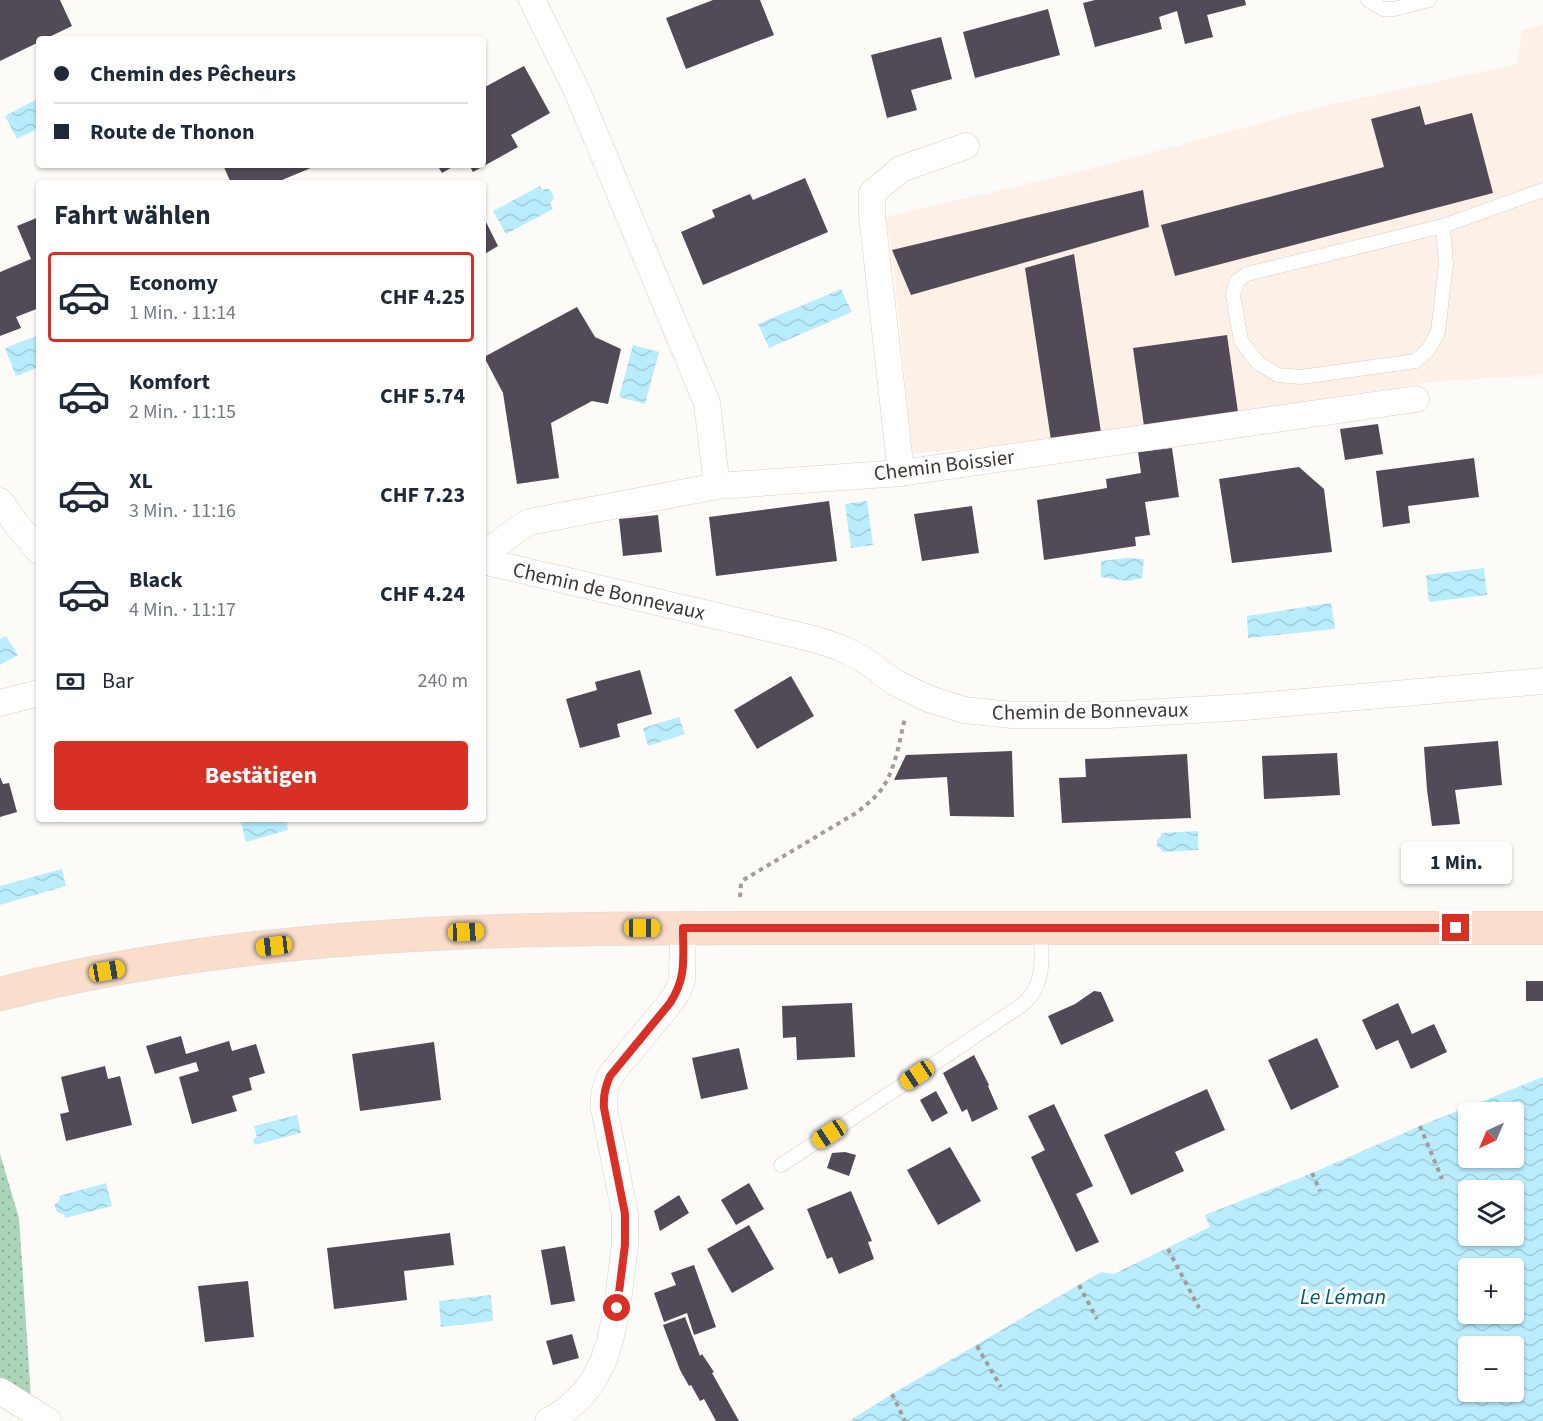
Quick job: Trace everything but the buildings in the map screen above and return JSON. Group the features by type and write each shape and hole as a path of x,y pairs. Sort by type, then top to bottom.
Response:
{"main road":[{"path":"0,994 107,971 240,950 343,939 513,930 1543,928"}],"street":[{"path":"532,0 577,91 707,403 717,486"},
{"path":"901,473 872,215 872,193 901,169 966,146"},
{"name":"Chemin Boissier","path":"486,553 529,522 717,486 901,473 1416,399"},
{"path":"0,501 36,547"},
{"name":"Chemin de Bonnevaux","path":"486,562 814,639 841,648 863,659 894,682 911,691 964,710 1012,715 1109,715 1245,707 1543,681"},
{"path":"0,703 36,694"},
{"path":"548,1421 565,1411 584,1393 603,1362 610,1341 622,1280 625,1214 604,1108 604,1088 610,1076 678,992 683,968 683,928"},
{"path":"0,1391 48,1421"}],"lane":[{"path":"1368,0 1383,9 1394,9 1429,0"},
{"path":"1443,226 1446,264 1438,332 1428,350 1416,361 1301,377 1278,375 1258,363 1241,341 1233,295 1237,281 1247,274 1443,226 1543,190"},
{"path":"781,1165 1030,998 1040,979 1041,928"}],"path":[{"path":"740,928 740,888 745,879 856,813 881,790 895,760 911,691"},
{"path":"1420,1126 1442,1179"},
{"path":"1312,1173 1320,1191"},
{"path":"1168,1249 1199,1308"},
{"path":"1079,1285 1097,1319"},
{"path":"977,1346 1001,1387"},
{"path":"892,1395 905,1421"}],"shaded area":[{"path":"1543,24 1543,375 1441,381 1051,440 912,454 892,250 885,217 1087,170 1320,107 1517,64 1522,30"}],"green space":[{"path":"0,1154 19,1218 31,1398 0,1379"}],"water":[{"path":"36,100 36,130 17,139 5,116"},
{"path":"540,186 542,190 551,191 554,198 550,203 553,209 506,234 493,211"},
{"path":"841,289 852,312 769,348 758,324"},
{"path":"36,336 36,368 16,376 5,348"},
{"path":"633,345 659,352 645,404 619,397"},
{"path":"867,501 873,545 851,548 845,504"},
{"path":"1126,558 1144,559 1142,578 1128,581 1101,577 1101,561"},
{"path":"1484,568 1487,595 1429,602 1426,575"},
{"path":"1331,603 1335,629 1248,638 1247,616"},
{"path":"6,636 18,655 0,665 0,639"},
{"path":"679,717 685,734 648,746 643,728"},
{"path":"241,822 287,822 288,830 246,842"},
{"path":"1198,831 1198,850 1162,852 1157,846 1161,833"},
{"path":"62,869 66,886 0,905 0,886"},
{"name":"Le Léman","path":"1543,1077 1543,1421 849,1421 1101,1272 1114,1274 1210,1227 1205,1215 1312,1173 1458,1111 1458,1168 1524,1168 1524,1102 1480,1102"},
{"path":"297,1115 301,1133 255,1145 253,1139 257,1137 254,1126"},
{"path":"106,1183 112,1206 65,1218 64,1214 56,1210 55,1204 60,1200 59,1196"},
{"path":"491,1295 493,1321 441,1327 439,1301"}],"route":[{"path":"617,1308 625,1245 625,1214 604,1108 604,1088 618,1065 678,992 683,968 683,928 1456,928"}]}
